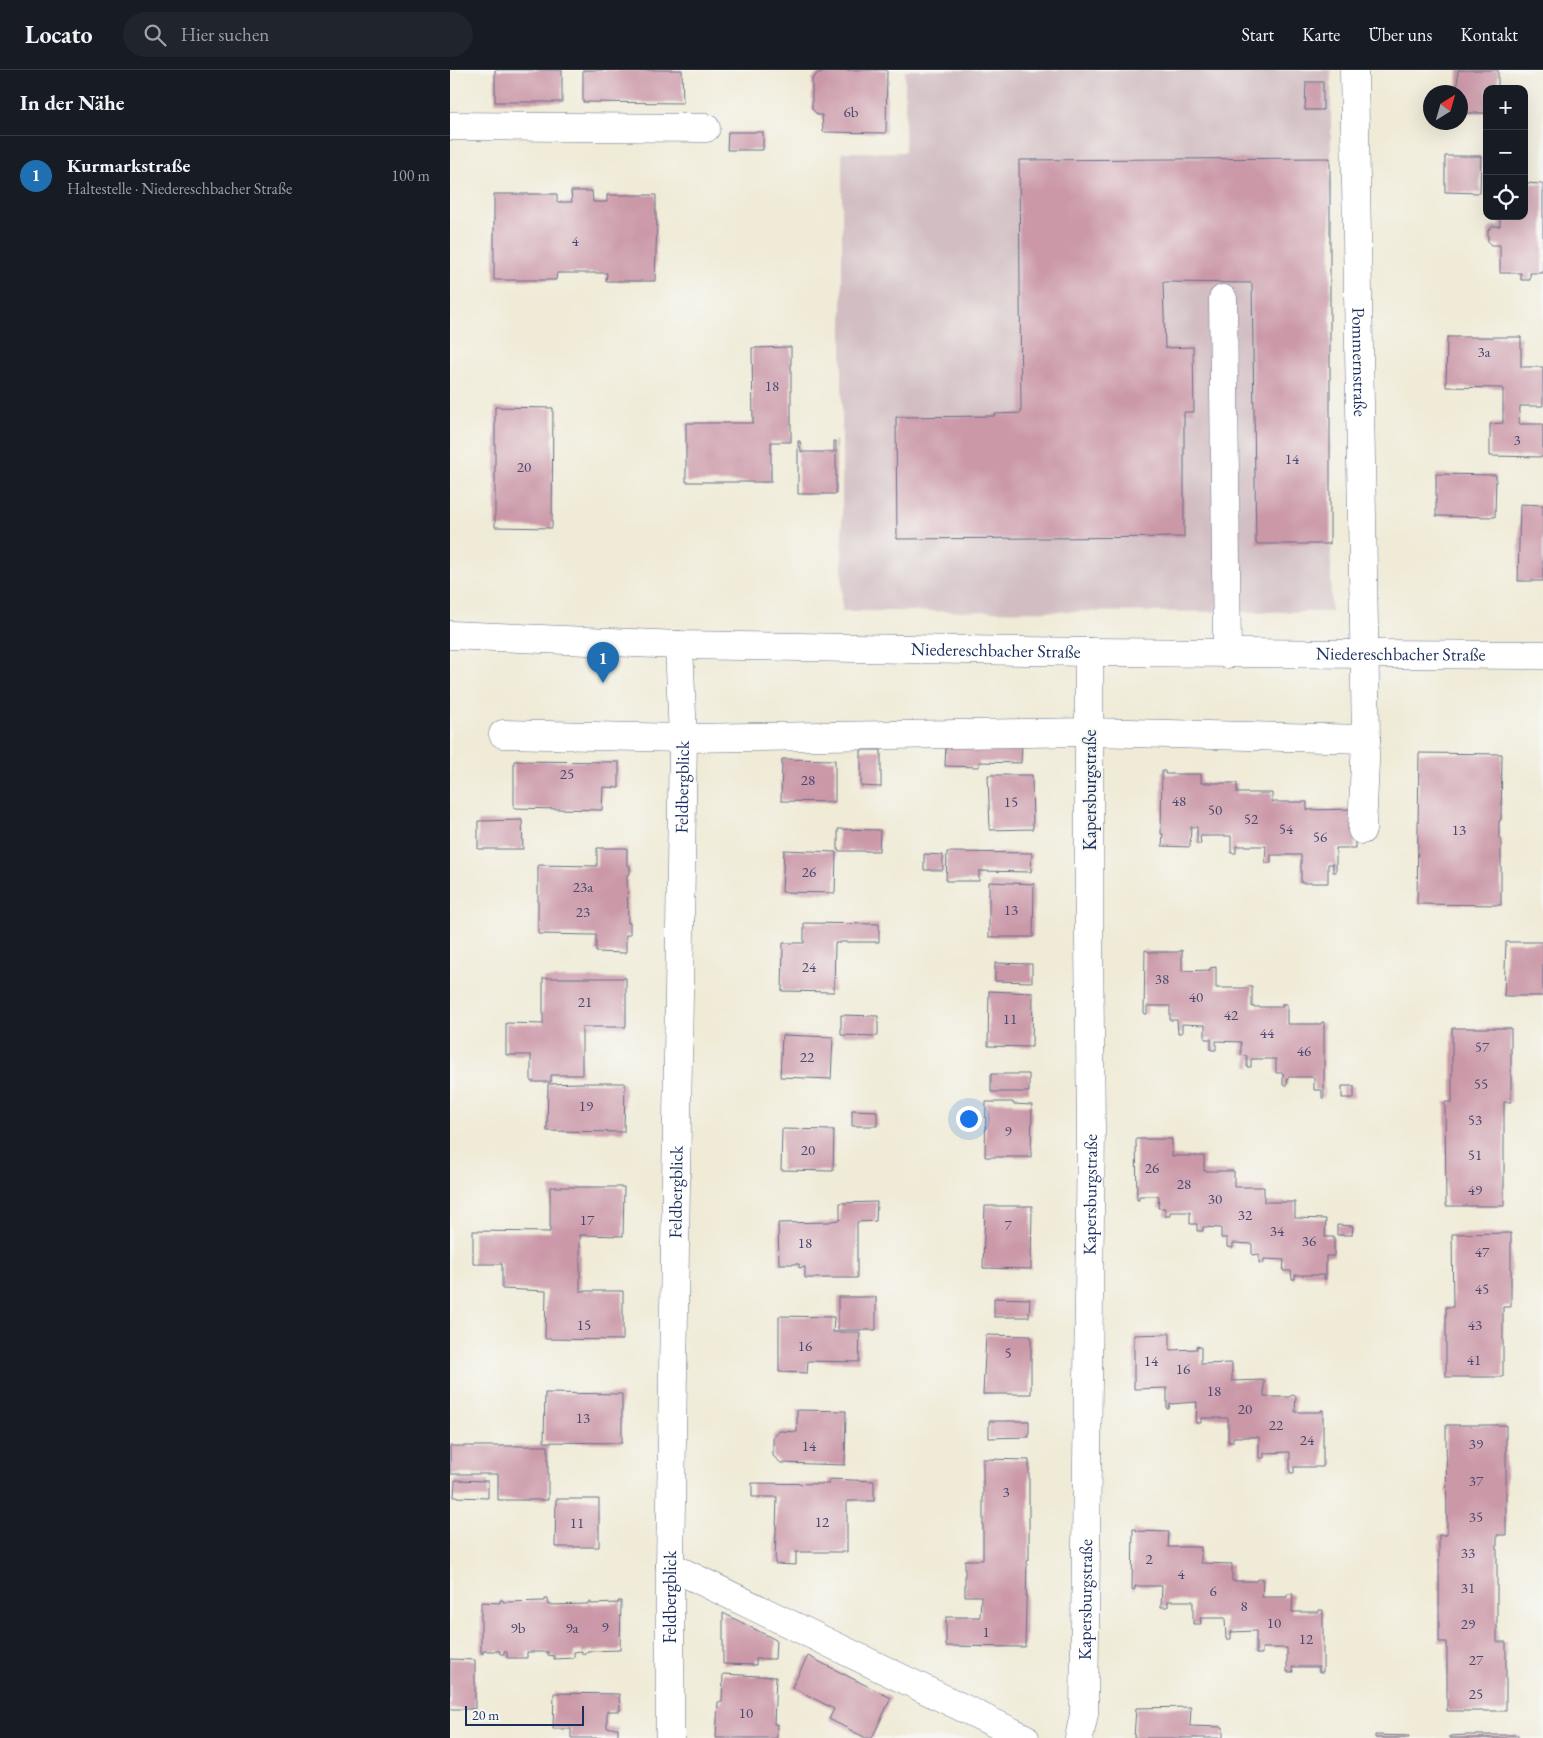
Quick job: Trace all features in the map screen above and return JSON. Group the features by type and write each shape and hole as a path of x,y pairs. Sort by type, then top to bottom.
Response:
{"street":[{"name":"Pommernstraße","path":"1354,70 1366,739 1362,830"},
{"path":"450,126 706,128"},
{"path":"1223,299 1228,654"},
{"name":"Niedereschbacher Straße","path":"450,635 679,645 1228,654 1543,654"},
{"name":"Feldbergblick","path":"670,1738 670,1566 683,738 679,645"},
{"name":"Kapersburgstraße","path":"1079,1738 1084,1714 1091,1149 1089,652"},
{"path":"503,734 683,738 1090,732 1366,739"},
{"path":"670,1566 1025,1738"}],"shaded area":[{"path":"905,70 1331,70 1331,612 842,611 842,152 905,152"}],"building":[{"path":"495,70 562,70 562,102 495,102"},
{"path":"583,70 682,70 683,103 583,102"},
{"path":"823,70 887,70 886,133 823,132 822,115 818,115 812,109 812,79 818,73 823,72"},
{"path":"1458,70 1498,70 1498,85 1483,85 1483,113 1468,113 1468,85 1457,85"},
{"path":"1306,82 1323,82 1323,110 1305,110"},
{"path":"728,132 763,132 763,150 727,150"},
{"path":"1445,156 1481,156 1480,193 1445,192"},
{"path":"1330,158 1330,544 1256,544 1252,283 1163,282 1165,348 1193,347 1194,412 1184,412 1184,537 897,539 896,417 994,416 994,414 1021,413 1019,160"},
{"path":"1528,183 1543,184 1543,273 1530,273 1530,280 1521,280 1521,273 1500,273 1500,245 1491,245 1488,242 1488,230 1493,226 1500,226 1500,220 1528,220"},
{"path":"571,191 592,191 593,202 607,202 607,195 656,195 655,281 606,281 607,273 557,273 556,280 494,280 494,194 557,194 557,202 572,202"},
{"path":"1447,337 1521,337 1521,367 1543,367 1543,406 1520,406 1519,424 1543,424 1543,457 1490,456 1490,424 1503,423 1503,388 1446,387"},
{"path":"791,347 791,442 771,442 771,482 686,482 686,423 753,423 752,348"},
{"path":"495,407 553,408 552,528 495,527"},
{"path":"798,441 800,441 801,452 834,452 834,441 836,441 836,494 798,494"},
{"path":"1436,474 1496,475 1495,517 1436,516"},
{"path":"1520,504 1543,505 1543,581 1518,581"},
{"path":"946,743 1022,744 1021,763 979,762 979,767 945,766"},
{"path":"861,750 881,750 881,787 861,786"},
{"path":"1419,753 1502,754 1501,820 1499,821 1499,838 1501,838 1501,905 1417,904"},
{"path":"782,759 835,760 835,802 781,801"},
{"path":"514,761 619,762 619,788 603,787 602,810 514,808"},
{"path":"1162,771 1165,771 1165,774 1201,774 1201,783 1237,783 1237,793 1272,793 1272,802 1307,802 1307,810 1355,809 1355,848 1336,848 1336,872 1333,872 1333,864 1328,864 1328,883 1301,883 1301,855 1271,855 1271,863 1265,863 1266,846 1236,846 1236,853 1231,853 1231,836 1200,836 1201,844 1197,844 1197,827 1191,827 1190,847 1162,846"},
{"path":"988,775 1032,775 1033,829 990,830"},
{"path":"522,820 523,849 478,849 478,821"},
{"path":"838,829 880,830 879,851 838,851"},
{"path":"597,848 627,848 627,866 630,866 630,874 627,875 630,935 626,935 626,953 596,952 596,935 538,934 538,865 597,866"},
{"path":"784,850 836,852 835,893 782,892"},
{"path":"947,852 1032,853 1031,872 979,871 979,881 946,881"},
{"path":"924,854 943,855 943,870 924,870"},
{"path":"989,882 1034,884 1033,937 989,937"},
{"path":"804,923 879,924 879,942 835,943 834,992 782,991 783,943 804,943"},
{"path":"1506,942 1543,942 1543,996 1504,996"},
{"path":"1145,950 1148,952 1178,952 1182,950 1182,971 1210,970 1210,968 1216,967 1216,988 1247,988 1252,986 1252,1007 1282,1007 1282,1004 1287,1004 1287,1024 1321,1024 1324,1022 1324,1098 1322,1098 1322,1090 1314,1090 1314,1077 1288,1077 1287,1085 1283,1085 1283,1073 1276,1073 1276,1059 1251,1059 1251,1067 1247,1067 1247,1056 1241,1055 1241,1042 1216,1041 1216,1050 1211,1050 1211,1039 1205,1039 1205,1025 1182,1024 1182,1033 1178,1033 1177,1020 1170,1020 1170,1006 1147,1006 1147,1014 1144,1014"},
{"path":"995,963 1032,964 1032,982 995,981"},
{"path":"543,978 626,978 626,1027 582,1027 582,1075 551,1075 551,1082 531,1082 531,1055 506,1055 506,1023 543,1024"},
{"path":"989,991 1033,993 1032,1047 988,1046"},
{"path":"841,1015 878,1016 878,1036 841,1035"},
{"path":"1452,1028 1511,1028 1511,1102 1504,1102 1504,1206 1446,1206 1445,1102 1452,1102"},
{"path":"782,1035 833,1037 831,1079 780,1077"},
{"path":"991,1074 1029,1074 1029,1092 991,1092"},
{"path":"625,1083 624,1132 547,1131 548,1084"},
{"path":"1342,1086 1354,1086 1354,1098 1342,1098"},
{"path":"986,1102 1013,1102 1013,1104 1032,1105 1031,1157 985,1157"},
{"path":"852,1110 877,1111 877,1126 852,1126"},
{"path":"782,1129 834,1130 833,1171 781,1170"},
{"path":"1136,1139 1172,1139 1172,1156 1204,1156 1204,1171 1234,1171 1234,1187 1264,1187 1264,1202 1295,1202 1295,1218 1326,1219 1325,1237 1334,1237 1334,1256 1326,1256 1326,1279 1324,1279 1324,1275 1295,1275 1295,1279 1292,1279 1291,1271 1283,1271 1284,1260 1264,1259 1264,1263 1259,1263 1259,1254 1252,1255 1252,1244 1233,1243 1233,1248 1227,1247 1227,1238 1221,1238 1221,1228 1203,1227 1203,1231 1197,1231 1197,1224 1190,1224 1190,1212 1170,1212 1170,1216 1165,1216 1165,1208 1158,1208 1159,1196 1139,1196 1139,1200 1137,1200"},
{"path":"550,1187 624,1187 623,1236 580,1235 580,1291 623,1291 623,1340 545,1339 546,1291 502,1289 502,1264 473,1264 473,1231 550,1232"},
{"path":"877,1202 876,1221 857,1222 857,1278 805,1278 805,1267 799,1268 799,1264 779,1264 778,1223 830,1222 840,1220 840,1203"},
{"path":"985,1206 1032,1206 1031,1269 983,1268"},
{"path":"1337,1225 1353,1226 1352,1235 1337,1235"},
{"path":"1511,1233 1511,1307 1503,1307 1503,1377 1446,1377 1446,1307 1453,1307 1452,1234"},
{"path":"838,1297 876,1297 876,1330 838,1330"},
{"path":"994,1298 1030,1299 1029,1317 994,1317"},
{"path":"779,1316 834,1317 833,1332 860,1332 859,1362 808,1361 807,1373 779,1372"},
{"path":"1170,1333 1170,1350 1197,1349 1196,1346 1201,1347 1201,1364 1232,1363 1232,1381 1264,1380 1264,1397 1296,1396 1295,1412 1321,1412 1323,1410 1323,1467 1294,1467 1294,1473 1290,1473 1290,1452 1264,1453 1264,1458 1259,1458 1259,1437 1233,1437 1233,1442 1228,1442 1228,1418 1201,1418 1201,1423 1196,1423 1197,1402 1170,1404 1169,1409 1167,1409 1167,1388 1134,1389 1134,1335"},
{"path":"986,1335 1031,1336 1031,1394 983,1394"},
{"path":"545,1393 622,1394 622,1443 544,1442"},
{"path":"797,1410 846,1411 845,1465 781,1463 773,1456 773,1436 780,1431 797,1432"},
{"path":"989,1421 1029,1421 1029,1437 989,1438"},
{"path":"1446,1425 1506,1425 1506,1535 1497,1535 1497,1642 1506,1642 1506,1711 1447,1711 1447,1642 1439,1642 1439,1535 1447,1535"},
{"path":"450,1446 548,1446 548,1500 498,1500 498,1474 450,1474"},
{"path":"983,1459 1029,1460 1029,1560 1027,1561 1025,1647 946,1646 946,1617 980,1617 981,1596 965,1596 965,1560 983,1560"},
{"path":"829,1479 874,1481 874,1501 847,1501 847,1552 796,1552 796,1565 775,1564 777,1497 752,1497 752,1483 829,1484"},
{"path":"455,1480 488,1481 488,1498 454,1497"},
{"path":"556,1499 599,1499 599,1547 555,1547"},
{"path":"1133,1529 1136,1529 1136,1531 1169,1532 1168,1547 1201,1547 1201,1563 1232,1564 1232,1581 1257,1581 1257,1579 1263,1579 1262,1597 1287,1597 1287,1594 1293,1594 1292,1612 1319,1612 1319,1610 1323,1610 1323,1672 1319,1672 1319,1667 1292,1667 1293,1672 1287,1672 1287,1648 1262,1648 1262,1654 1256,1654 1256,1631 1231,1632 1231,1639 1226,1639 1225,1618 1200,1618 1201,1624 1193,1624 1193,1601 1168,1601 1168,1607 1161,1607 1162,1586 1135,1586 1135,1589 1132,1590"},
{"path":"545,1599 548,1599 548,1605 588,1604 588,1602 591,1602 591,1604 619,1603 618,1601 621,1601 620,1650 587,1651 587,1653 582,1654 582,1651 574,1652 574,1658 554,1659 554,1656 548,1655 548,1652 527,1652 527,1658 507,1658 507,1652 504,1651 504,1654 500,1654 500,1651 483,1651 483,1654 481,1653 481,1602 500,1603 500,1600 503,1600 503,1602 545,1601"},
{"path":"723,1613 776,1640 775,1659 756,1659 756,1665 723,1664"},
{"path":"808,1656 891,1698 872,1738 866,1738 829,1719 834,1709 792,1687"},
{"path":"450,1659 475,1660 475,1709 450,1709"},
{"path":"723,1674 776,1677 774,1724 777,1724 777,1738 716,1738 718,1702 722,1702"},
{"path":"554,1693 619,1694 620,1711 607,1711 607,1728 618,1728 618,1738 571,1738 571,1729 553,1729"},
{"path":"1191,1707 1190,1726 1223,1727 1223,1738 1134,1738 1136,1708"},
{"path":"1375,1735 1409,1736 1409,1738 1375,1738"},
{"path":"1518,1735 1518,1738 1450,1738 1450,1736"}],"place":[{"name":"Kurmarkstraße","path":"603,683"}]}
